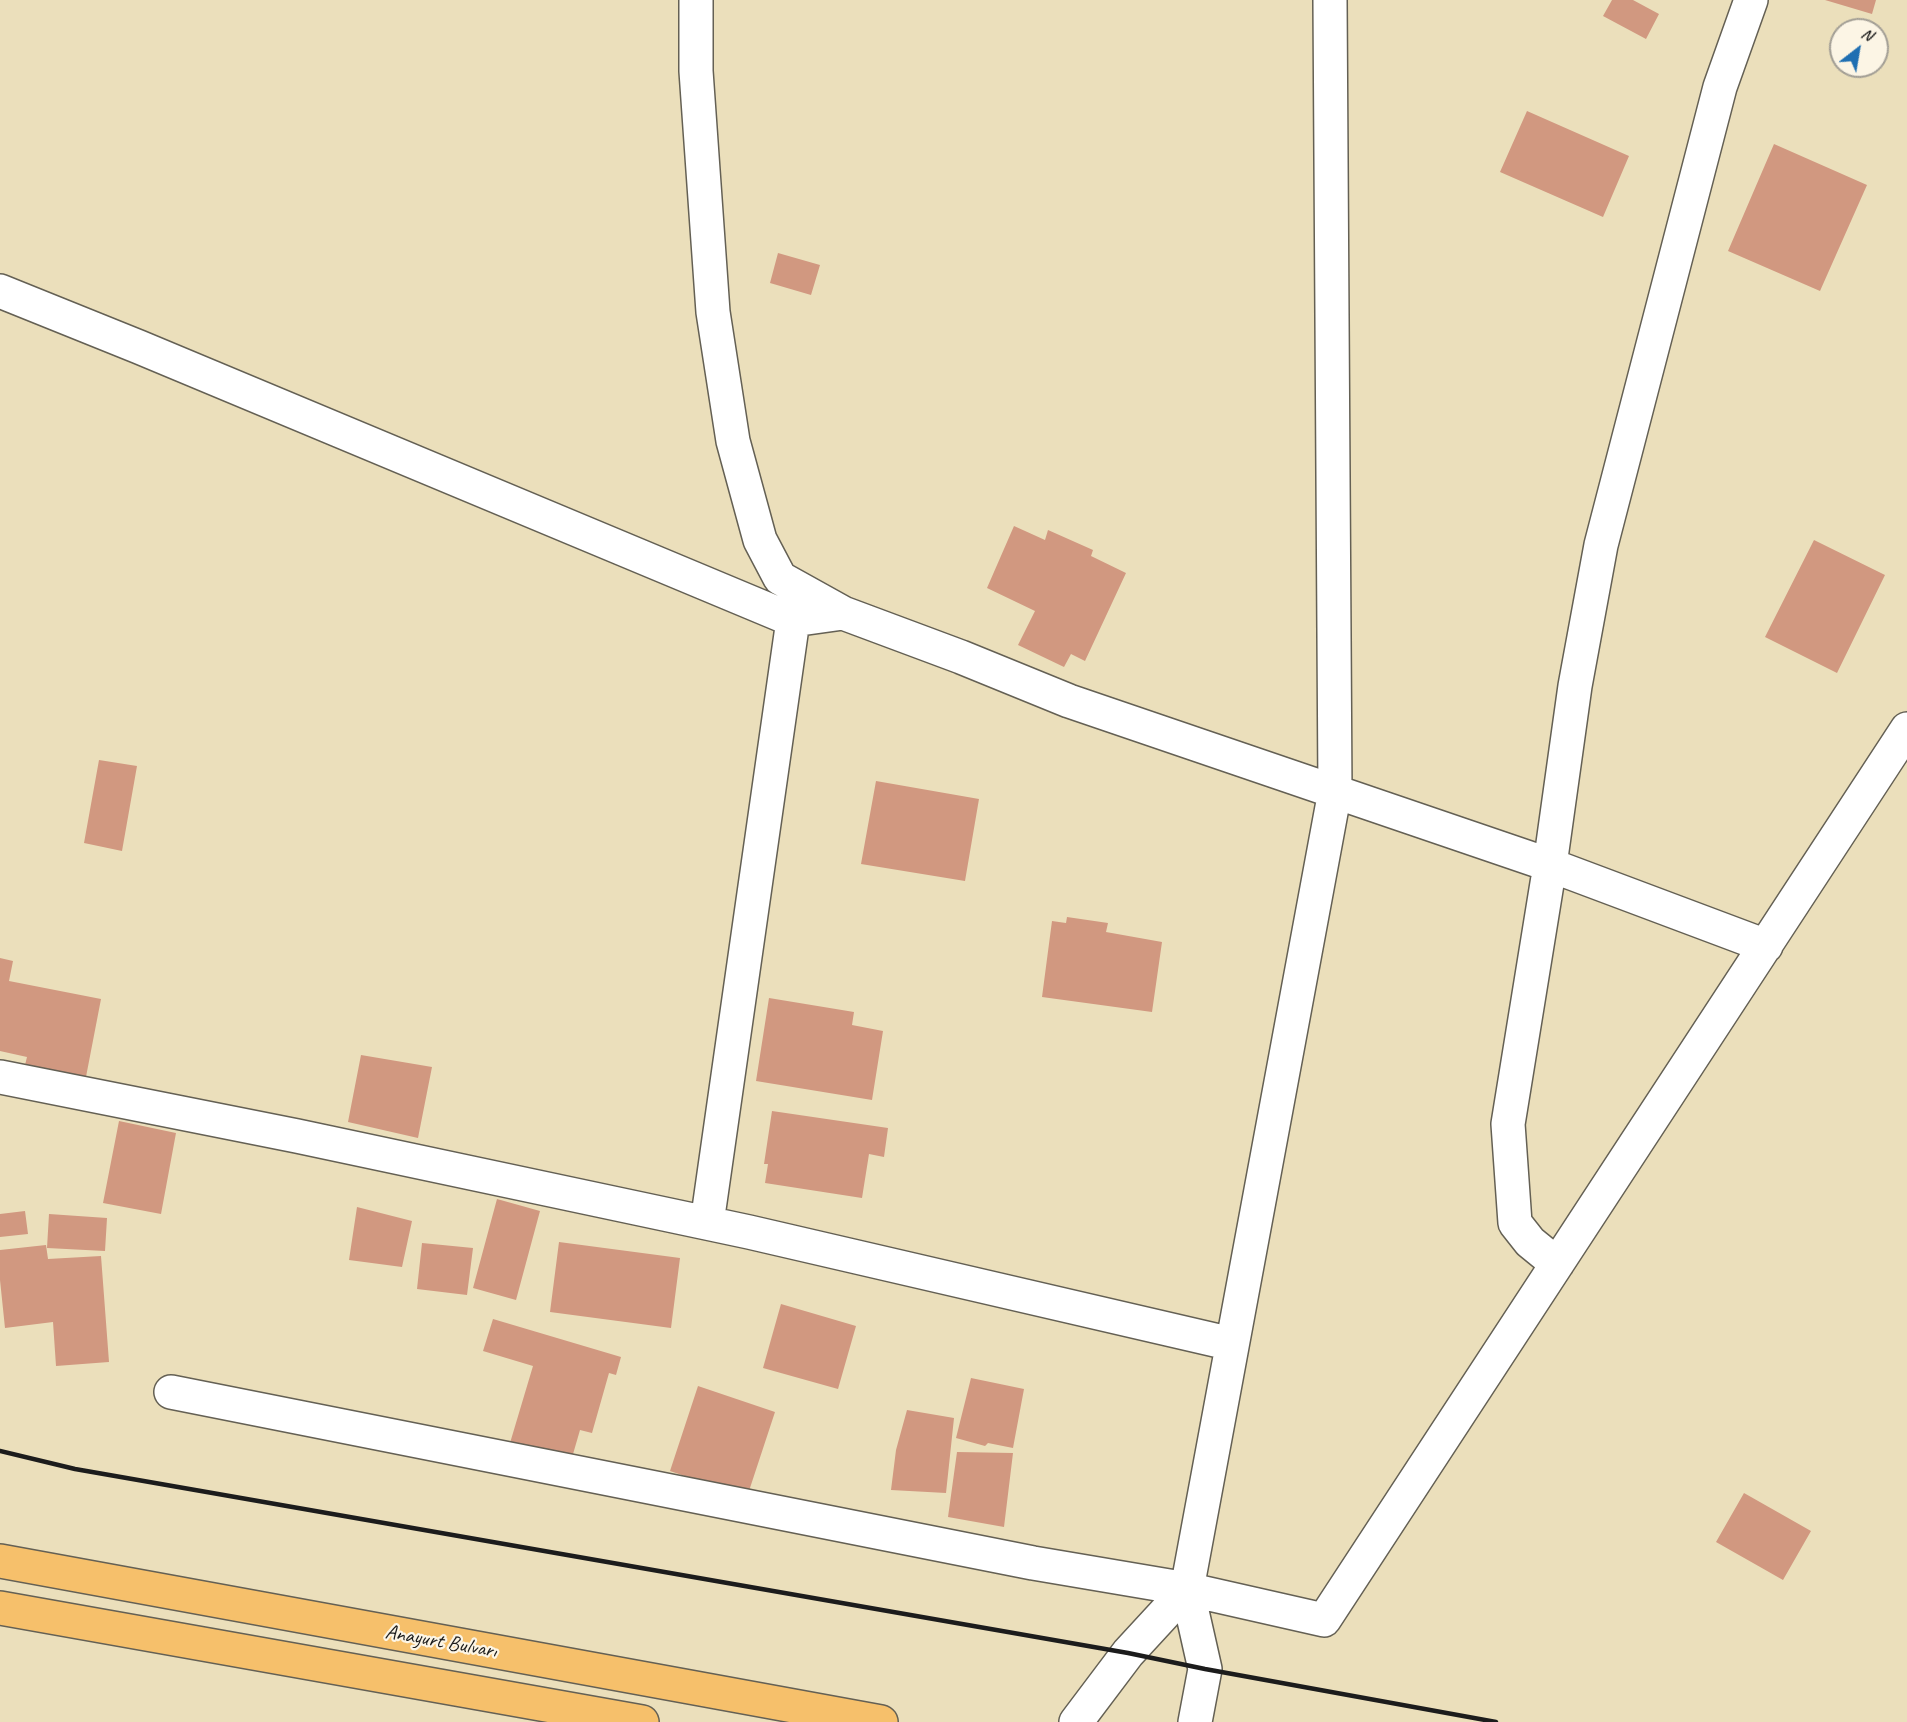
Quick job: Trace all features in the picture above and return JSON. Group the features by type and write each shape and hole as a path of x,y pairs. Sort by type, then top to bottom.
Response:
{"main road":[{"name":"Anayurt Bulvarı","path":"0,1561 881,1722"},
{"name":"Anayurt Bulvarı","path":"0,1608 642,1722"}],"street":[{"path":"696,0 696,71 713,312 733,441 760,540 780,578 843,613 961,657 1069,701 1550,865 1766,946"},
{"path":"1195,1722 1205,1669 1186,1589 1335,791 1330,0"},
{"path":"1557,1264 1530,1242 1515,1223 1508,1124 1550,865 1575,686 1601,545 1720,87 1751,0"},
{"path":"0,291 793,620 843,613"},
{"path":"707,1223 793,620"},
{"path":"171,1392 998,1556 1186,1589 1324,1620 1907,729"},
{"path":"0,1077 297,1136 707,1223 1232,1344"},
{"path":"1076,1722 1128,1653 1186,1589"}],"building":[{"path":"1612,0 1633,0 1659,14 1646,39 1603,16"},
{"path":"1825,0 1876,0 1872,14"},
{"path":"1527,111 1629,156 1603,217 1500,172"},
{"path":"1774,144 1867,185 1820,291 1728,251"},
{"path":"778,253 820,265 811,295 770,283"},
{"path":"1014,526 1045,540 1048,530 1093,550 1091,556 1126,573 1085,661 1071,654 1064,667 1018,645 1035,611 987,588"},
{"path":"1814,540 1885,575 1837,673 1765,637"},
{"path":"99,760 137,766 122,851 84,843"},
{"path":"876,781 979,799 965,881 861,864"},
{"path":"1067,917 1108,923 1106,932 1162,942 1152,1012 1042,997 1052,921 1066,923"},
{"path":"0,958 13,961 9,981 101,999 85,1082 24,1069 27,1057 0,1051"},
{"path":"769,998 854,1012 852,1025 883,1031 872,1100 756,1081"},
{"path":"361,1055 432,1067 418,1138 348,1122"},
{"path":"772,1111 888,1128 884,1157 869,1154 862,1198 765,1183 768,1164 764,1164"},
{"path":"119,1121 176,1133 161,1214 103,1203"},
{"path":"497,1199 540,1211 516,1300 473,1288"},
{"path":"357,1207 412,1221 402,1267 349,1260"},
{"path":"25,1211 28,1234 0,1237 0,1214"},
{"path":"49,1214 107,1218 105,1251 47,1248"},
{"path":"559,1242 680,1258 671,1328 550,1312"},
{"path":"422,1243 473,1248 467,1295 417,1289"},
{"path":"46,1245 48,1259 101,1256 109,1362 56,1366 53,1322 5,1328 0,1280 0,1250"},
{"path":"781,1304 856,1326 838,1389 763,1368"},
{"path":"493,1319 621,1357 616,1375 609,1373 592,1433 580,1430 571,1461 510,1443 533,1366 483,1351"},
{"path":"971,1378 1024,1389 1013,1448 988,1443 985,1446 956,1438"},
{"path":"698,1386 775,1412 747,1497 670,1471"},
{"path":"907,1410 954,1418 946,1493 891,1490 896,1450"},
{"path":"957,1452 1013,1453 1004,1527 948,1517"},
{"path":"1744,1493 1811,1531 1783,1580 1716,1542"}],"railway":[{"path":"0,1451 75,1469 1128,1653 1496,1722"}]}
